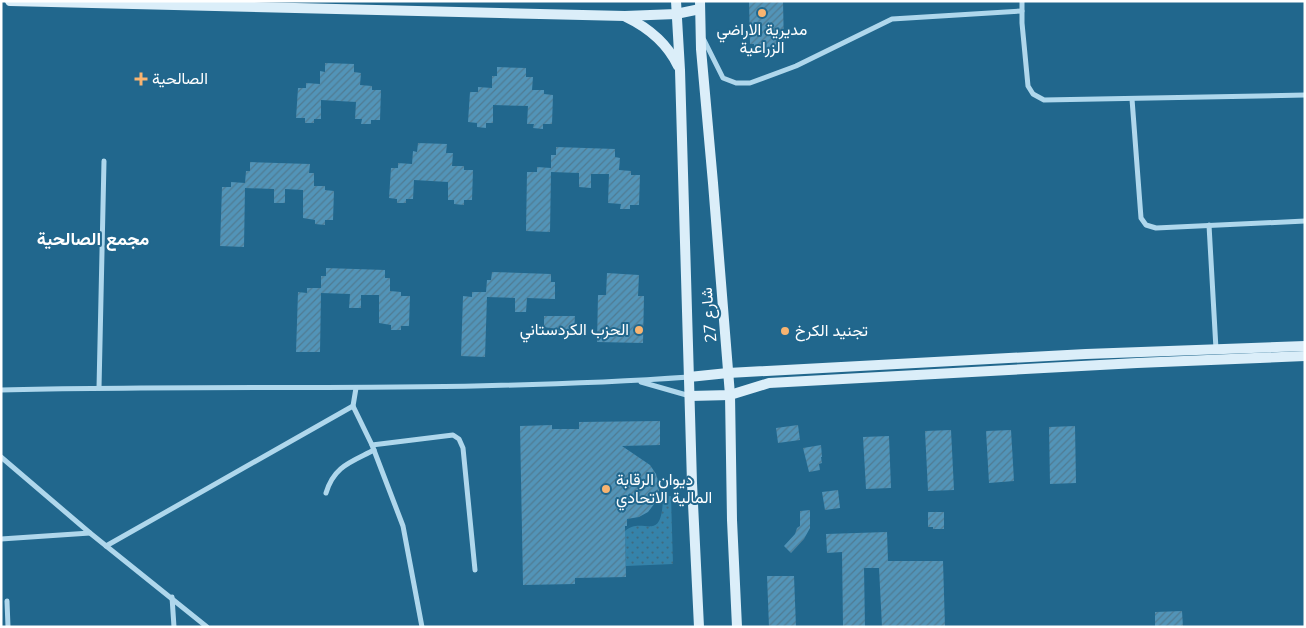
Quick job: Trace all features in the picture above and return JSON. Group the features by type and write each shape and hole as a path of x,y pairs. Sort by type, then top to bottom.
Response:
{"main road":[{"path":"10,1 282,5 625,16 676,14 700,5"},
{"name":"شارع 27","path":"676,1 680,70 692,483 699,627"},
{"name":"شارع 27","path":"700,5 700,34 730,395 736,627"},
{"path":"625,16 643,25 658,38 674,58 680,70"},
{"path":"689,377 728,373 1086,354 1305,346"},
{"path":"690,396 730,395 769,384 1137,362 1305,356"}],"street":[{"path":"1022,1 1028,86 1033,94 1044,100 1305,95"},
{"path":"700,34 723,78 736,83 750,83 796,66 892,19 1022,11"},
{"path":"1132,99 1141,218 1146,225 1156,228 1305,221"},
{"path":"98,388 104,161"},
{"path":"1209,225 1216,349"},
{"path":"1,390 356,388 689,377"},
{"path":"635,380 690,396"},
{"path":"356,388 353,406 373,447 403,526 422,627"},
{"path":"106,546 353,406"},
{"path":"326,493 334,473 373,447 452,435 459,439 463,448 475,570"},
{"path":"1,457 90,533 208,627"},
{"path":"1,539 90,533"},
{"path":"172,597 174,627"},
{"path":"7,601 8,627"}],"shaded area":[{"path":"671,496 673,564 626,566 625,531 632,527 655,525 659,521 662,512 663,497"}],"building":[{"path":"749,1 783,1 784,47 754,49 754,44 750,44"},
{"path":"325,63 354,64 354,72 361,73 360,85 372,86 372,90 381,90 380,120 371,120 371,124 361,124 362,119 355,119 356,102 321,100 321,119 314,119 314,123 305,123 305,118 296,118 298,88 306,88 306,83 320,84 320,71 325,72"},
{"path":"497,67 526,68 526,77 533,77 532,90 544,90 544,94 553,95 552,124 543,124 543,129 533,128 534,124 527,124 528,106 493,105 493,123 486,123 486,128 477,127 477,123 468,122 470,92 478,92 478,87 492,88 492,76 497,76"},
{"path":"418,143 447,144 446,153 453,153 452,166 464,166 464,170 473,170 472,200 464,200 464,205 454,204 454,200 448,200 448,182 414,180 413,199 406,199 406,203 397,203 397,199 389,198 391,168 398,168 398,163 412,164 413,151 417,152"},
{"path":"556,147 615,149 615,157 620,158 619,170 631,171 631,175 640,175 639,205 630,205 630,209 620,209 621,204 608,203 609,174 591,174 591,188 579,187 579,173 551,172 550,232 526,231 527,172 537,172 537,167 551,168 551,155 556,155"},
{"path":"250,162 310,164 309,173 314,173 314,186 325,186 325,190 334,191 333,220 325,220 325,225 315,224 315,220 303,218 303,190 285,189 285,203 274,203 274,189 245,188 244,247 220,246 222,187 231,187 231,182 245,183 246,171 250,171"},
{"path":"326,268 385,270 385,278 390,278 390,291 401,292 401,296 410,296 409,326 401,326 401,330 391,330 391,325 379,323 379,295 361,295 361,308 349,308 350,294 321,293 320,352 296,352 298,292 307,293 307,288 321,288 321,276 326,276"},
{"path":"492,272 551,274 551,282 555,282 555,299 527,298 526,312 515,312 515,298 487,297 485,357 461,356 463,296 472,297 472,292 486,292 487,280 491,280"},
{"path":"607,273 639,275 638,296 644,296 643,343 597,342 598,295 606,295"},
{"path":"544,316 575,316 574,330 566,330 566,334 556,334 556,329 544,327"},
{"path":"660,421 660,445 622,446 650,465 656,474 659,484 659,494 648,512 639,517 627,519 627,526 625,526 626,577 575,578 575,584 523,585 520,426 552,425 552,429 579,429 579,422"},
{"path":"798,425 800,440 778,443 776,428"},
{"path":"1075,426 1076,483 1050,484 1049,427"},
{"path":"951,430 954,490 928,491 925,431"},
{"path":"1011,430 1014,481 989,483 986,431"},
{"path":"889,436 891,488 866,489 863,437"},
{"path":"821,445 822,463 819,464 820,470 809,472 803,448"},
{"path":"838,490 840,508 825,510 822,492"},
{"path":"810,510 810,528 804,539 791,553 784,546 800,526 800,511"},
{"path":"928,512 944,512 944,529 928,527"},
{"path":"887,532 888,561 943,561 945,627 882,627 879,568 864,568 865,627 843,627 842,552 827,553 826,534"},
{"path":"767,576 794,576 796,627 769,627"},
{"path":"1182,611 1183,627 1155,627 1155,612"}],"place":[{"name":"مديرية الاراضي الزراعية","path":"762,13"},
{"name":"الصالحية","path":"141,79"},
{"name":"الحزب الكردستاني","path":"639,330"},
{"name":"تجنيد الكرخ","path":"785,331"},
{"name":"ديوان الرقابة المالية الاتحادي","path":"606,489"}],"district":[{"name":"مجمع الصالحية","path":"93,239"}]}
